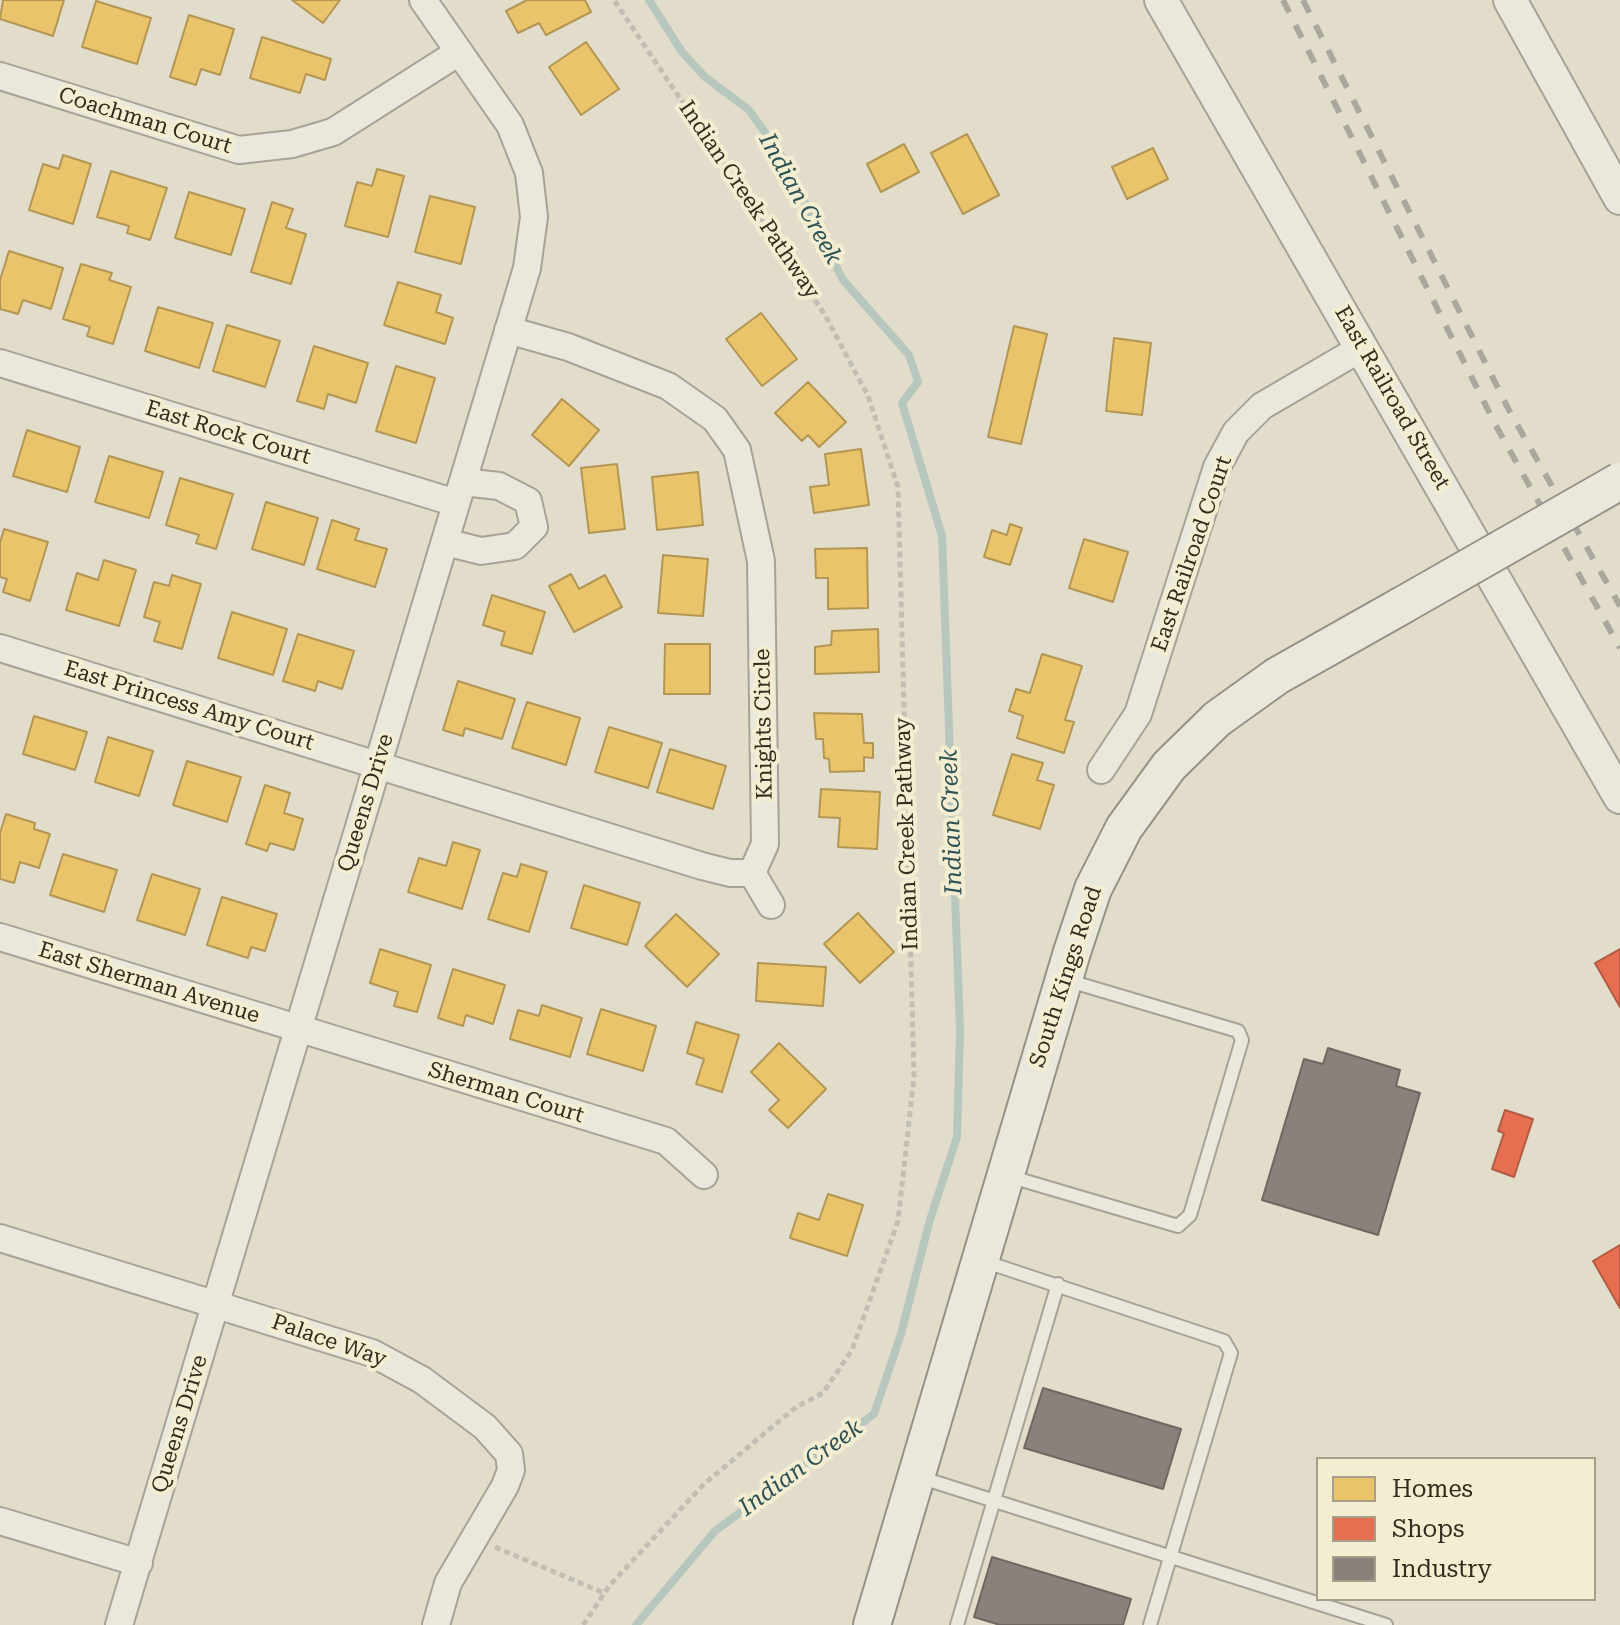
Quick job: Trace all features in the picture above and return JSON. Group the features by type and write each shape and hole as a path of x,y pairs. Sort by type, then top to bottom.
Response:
{"main road":[{"name":"South Kings Road","path":"872,1625 1063,979 1093,889 1124,828 1169,766 1217,719 1277,676 1620,481"}],"street":[{"name":"Queens Drive","path":"119,1625 527,268 534,217 529,173 510,125 423,0"},
{"name":"East Railroad Street","path":"1161,0 1620,797"},
{"path":"1510,0 1620,198"},
{"name":"Coachman Court","path":"0,76 239,150 292,144 333,132 459,52"},
{"name":"Knights Circle","path":"508,330 568,347 668,386 715,419 737,450 761,561 765,844 752,873"},
{"name":"East Railroad Court","path":"1101,770 1138,714 1217,467 1236,432 1262,406 1363,347"},
{"name":"East Rock Court","path":"0,363 460,492"},
{"path":"445,542 481,551 515,546 534,527 528,501 499,486 460,492"},
{"name":"East Princess Amy Court","path":"0,648 377,765"},
{"path":"377,765 702,866 730,873 752,873 771,905"},
{"name":"East Sherman Avenue","path":"0,937 298,1030"},
{"name":"Sherman Court","path":"298,1030 666,1141 704,1175"},
{"name":"Palace Way","path":"0,1238 385,1359 422,1380 485,1427 509,1454 511,1470 505,1486 448,1583 436,1625"},
{"path":"0,1521 139,1563"}],"lane":[{"path":"1003,1174 1178,1226 1190,1215 1242,1040 1238,1031 1063,979"},
{"path":"980,1260 1224,1341 1231,1353 1173,1558 1150,1625"},
{"path":"957,1625 1058,1284"},
{"path":"916,1476 1386,1625"}],"path":[{"name":"Indian Creek Pathway","path":"583,1625 604,1593 704,1484 796,1407 823,1393 852,1350 898,1221 914,1076 898,487 868,396 825,315 614,0"},
{"path":"473,1538 604,1593"}],"building: Homes":[{"path":"3,0 64,0 53,36 0,19"},
{"path":"292,0 340,0 323,23"},
{"path":"527,0 585,0 591,12 546,35 539,23 518,33 506,11"},
{"path":"96,1 151,18 137,64 82,47"},
{"path":"189,15 234,29 220,75 201,69 196,85 170,77"},
{"path":"262,37 331,59 325,80 306,74 300,93 250,78"},
{"path":"586,42 619,89 581,115 549,67"},
{"path":"967,134 999,195 963,214 931,153"},
{"path":"904,144 919,172 881,192 867,164"},
{"path":"1153,148 1168,179 1127,199 1112,167"},
{"path":"63,155 91,164 73,224 29,210 43,164 59,169"},
{"path":"377,169 404,176 388,237 345,226 357,182 372,186"},
{"path":"111,171 167,188 150,240 127,233 129,226 97,217"},
{"path":"189,192 245,209 231,255 175,238"},
{"path":"430,196 475,207 461,264 415,252"},
{"path":"272,202 293,209 286,228 306,234 291,284 251,272"},
{"path":"9,251 63,268 51,309 23,300 18,314 0,309 0,280"},
{"path":"81,264 112,273 109,280 131,287 113,344 87,336 90,327 63,319"},
{"path":"398,282 441,295 436,312 453,318 445,344 384,325"},
{"path":"158,307 213,323 199,368 145,351"},
{"path":"761,313 797,359 762,386 726,339"},
{"path":"227,325 280,341 265,387 213,371"},
{"path":"1014,326 1047,334 1021,444 988,437"},
{"path":"1114,338 1151,343 1142,415 1106,411"},
{"path":"314,346 368,363 356,403 328,394 324,409 297,401"},
{"path":"396,366 435,378 416,443 376,431"},
{"path":"808,382 846,422 819,447 808,435 802,441 775,413"},
{"path":"562,399 599,430 569,466 532,435"},
{"path":"27,430 80,447 67,492 13,476"},
{"path":"861,449 869,505 814,513 810,487 829,485 825,454"},
{"path":"109,456 163,472 149,518 95,502"},
{"path":"617,464 625,529 589,533 581,468"},
{"path":"698,472 703,525 657,530 652,477"},
{"path":"180,478 233,494 216,549 196,543 199,535 166,525"},
{"path":"266,502 318,518 304,565 252,549"},
{"path":"332,520 359,529 355,540 387,549 375,587 317,569"},
{"path":"1010,524 1022,528 1010,565 984,557 992,530 1007,535"},
{"path":"4,529 48,542 30,601 3,592 7,579 0,577 0,543"},
{"path":"1084,539 1128,552 1113,602 1069,588"},
{"path":"867,548 868,608 828,609 828,578 816,578 815,549"},
{"path":"663,555 708,559 703,616 658,613"},
{"path":"104,560 136,570 119,626 66,610 77,573 98,580"},
{"path":"571,574 579,589 605,575 622,607 574,632 549,586"},
{"path":"172,575 201,584 182,649 154,641 160,622 144,617 154,582 169,586"},
{"path":"492,595 545,612 532,654 501,645 505,632 483,625"},
{"path":"232,612 287,629 273,675 218,658"},
{"path":"878,629 879,672 815,674 815,647 831,645 832,631"},
{"path":"298,634 354,651 342,689 318,681 315,691 283,681"},
{"path":"665,644 710,644 710,694 664,694"},
{"path":"1042,654 1082,666 1065,720 1074,722 1064,753 1017,738 1023,716 1009,711 1016,689 1030,693"},
{"path":"458,681 515,699 502,739 465,728 463,736 443,730"},
{"path":"527,702 580,718 566,765 512,748"},
{"path":"814,713 862,714 864,743 873,743 873,758 864,757 864,771 830,772 829,759 824,758 823,739 816,739"},
{"path":"34,716 87,732 75,770 23,754"},
{"path":"609,727 662,743 648,788 595,772"},
{"path":"108,737 153,751 139,796 95,782"},
{"path":"670,749 726,766 713,809 657,792"},
{"path":"1012,754 1043,763 1037,780 1054,785 1040,829 993,815"},
{"path":"187,761 241,777 227,822 173,805"},
{"path":"265,785 290,793 284,813 303,819 294,850 270,843 267,851 246,844"},
{"path":"821,789 880,792 877,849 838,847 840,818 819,817"},
{"path":"6,814 35,823 34,829 50,834 39,868 20,862 14,883 0,879 0,833"},
{"path":"453,842 480,850 462,909 408,892 419,858 446,866"},
{"path":"63,854 117,870 104,912 50,895"},
{"path":"521,864 547,872 529,932 488,919 503,873 517,877"},
{"path":"152,874 200,889 185,935 137,920"},
{"path":"584,885 640,903 627,945 571,928"},
{"path":"222,897 277,914 265,951 251,947 248,958 207,945"},
{"path":"858,913 894,952 860,983 824,944"},
{"path":"676,914 719,954 687,987 645,946"},
{"path":"380,949 431,965 417,1012 394,1006 398,992 370,983"},
{"path":"758,963 826,967 823,1006 756,1001"},
{"path":"453,969 505,985 493,1024 466,1015 463,1026 438,1018"},
{"path":"542,1005 582,1018 570,1057 510,1039 518,1010 539,1016"},
{"path":"601,1009 656,1026 643,1071 587,1054"},
{"path":"696,1022 739,1035 722,1092 696,1084 704,1059 687,1053"},
{"path":"779,1043 826,1089 788,1128 769,1110 779,1100 751,1072"},
{"path":"828,1194 863,1205 847,1256 790,1238 798,1213 819,1220"}],"building: Shops":[{"path":"1620,949 1620,1007 1595,963"},
{"path":"1505,1110 1533,1119 1514,1177 1492,1169 1504,1133 1498,1131"},
{"path":"1620,1245 1620,1308 1593,1261"}],"building: Industry":[{"path":"1328,1048 1400,1070 1396,1086 1420,1093 1378,1235 1262,1200 1304,1059 1323,1064"},
{"path":"1043,1388 1181,1429 1163,1489 1024,1448"},
{"path":"992,1557 1131,1599 1123,1625 1000,1625 974,1617"}],"waterway":[{"name":"Indian Creek","path":"636,1625 715,1531 874,1414 901,1334 929,1223 957,1137 960,1032 942,536 902,403 918,382 909,355 843,280 783,158 749,110 705,77 682,52 649,0"}],"railway":[{"path":"1283,0 1495,424 1620,648"},
{"path":"1303,0 1510,412 1620,606"}]}
